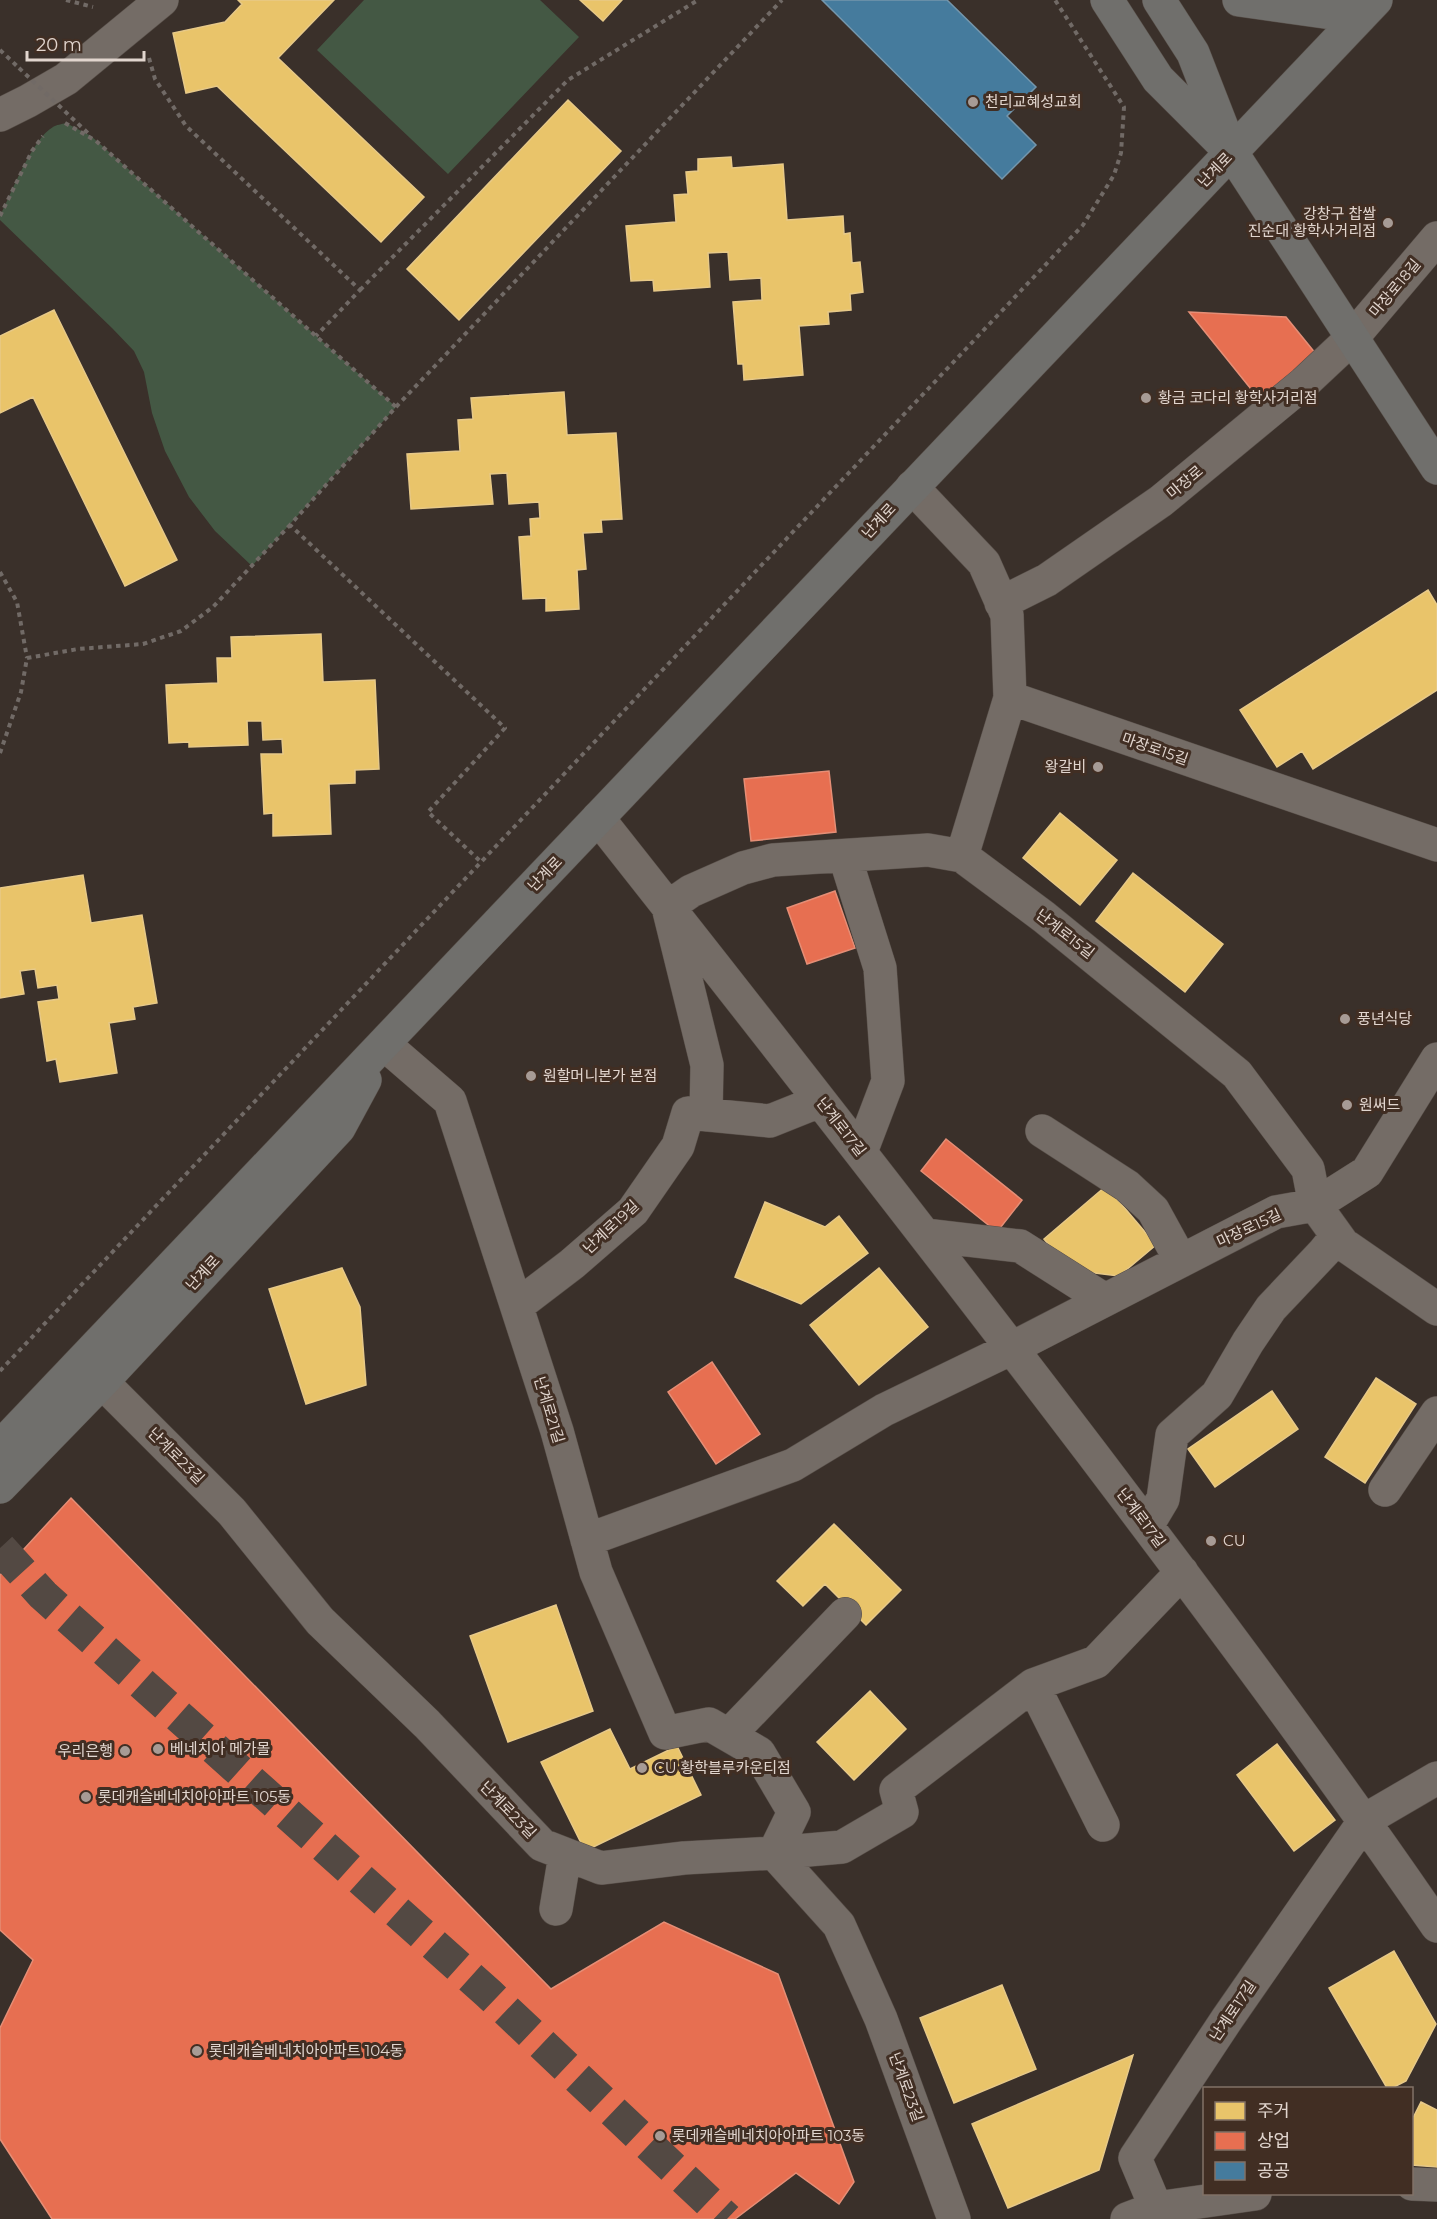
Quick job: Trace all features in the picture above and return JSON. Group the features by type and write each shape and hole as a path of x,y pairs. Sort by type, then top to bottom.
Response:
{"main road":[{"path":"1107,0 1158,79 1232,153"},
{"path":"1160,0 1193,52 1232,153 1437,468"},
{"path":"1239,0 1368,9"},
{"name":"난계로","path":"0,1447 1368,9"},
{"name":"난계로","path":"0,1487 102,1382 339,1128 384,1044"}],"street":[{"path":"0,115 66,79 151,9"},
{"name":"마장로18길","path":"1352,338 1437,238"},
{"name":"마장로","path":"1001,603 1047,580 1161,501 1304,383 1352,338"},
{"path":"706,1115 707,1065 668,907 691,891 744,868 773,860 928,850 962,856 1010,698 1007,615 984,563 912,487"},
{"name":"마장로15길","path":"1010,698 1437,845"},
{"name":"난계로17길","path":"598,818 861,1152 1182,1572 1365,1821 1437,1926"},
{"name":"난계로15길","path":"962,856 1044,917 1237,1074 1308,1169 1315,1205 1342,1244 1437,1309"},
{"path":"845,857 880,968 888,1081 861,1152"},
{"name":"난계로21길","path":"384,1044 450,1101 557,1431 596,1572 665,1732 709,1724 759,1754 794,1812 774,1853"},
{"name":"마장로15길","path":"1012,1348 1276,1212 1315,1205 1366,1172 1437,1059"},
{"name":"난계로19길","path":"517,1306 572,1264 633,1211 678,1146 688,1113 770,1121 820,1101"},
{"path":"1042,1131 1127,1186 1153,1210 1181,1261"},
{"path":"925,1235 1020,1246 1105,1300"},
{"path":"1147,1526 1163,1499 1172,1435 1217,1395 1271,1308 1337,1236"},
{"path":"587,1539 793,1465 884,1410 1012,1348"},
{"name":"난계로23길","path":"102,1382 232,1512 320,1621 427,1724 542,1845 601,1868 684,1858 774,1853 839,1925 881,2019 954,2219"},
{"path":"1385,1490 1437,1413"},
{"path":"774,1853 842,1847 902,1812 896,1790 1033,1685 1096,1662 1182,1572"},
{"path":"729,1735 845,1614"},
{"path":"1033,1685 1103,1826"},
{"path":"1365,1821 1437,1778"},
{"name":"난계로17길","path":"1244,2195 1141,2213 1135,2158 1227,2019 1365,1821"},
{"path":"556,1909 565,1855"},
{"path":"1413,2184 1437,2185"}],"path":[{"path":"316,336 568,80 698,0"},
{"path":"27,658 78,649 143,644 181,631 213,607 396,407 782,0"},
{"path":"0,1371 1083,225 1114,175 1121,153 1124,107 1055,0"},
{"path":"151,9 146,49 155,79 186,126 360,290"},
{"path":"0,50 91,136 396,407"},
{"path":"60,124 66,123 91,136"},
{"path":"0,216 32,151 48,131"},
{"path":"290,525 505,728 428,812 480,861"},
{"path":"0,572 17,603 27,658 21,692 0,753"}],"green space":[{"path":"364,0 540,0 579,37 448,174 317,50"},
{"path":"66,123 91,136 396,407 252,566 215,531 189,497 165,451 152,413 144,372 134,351 0,220 16,181 37,143 53,127"}],"building: 주거":[{"path":"238,0 334,0 278,58 424,197 381,242 217,86 186,93 173,33 225,22 242,4"},
{"path":"580,0 622,0 603,21"},
{"path":"568,100 621,151 459,320 407,269"},
{"path":"731,157 732,168 783,164 787,220 843,216 844,234 850,233 852,263 860,262 863,292 850,294 851,310 828,312 829,324 799,326 803,375 744,380 743,364 738,364 733,302 762,300 761,278 730,280 728,252 708,253 710,287 654,291 653,280 631,281 626,226 676,222 674,195 688,194 686,172 698,171 698,159"},
{"path":"54,310 177,560 125,586 33,397 0,413 0,336"},
{"path":"564,392 567,435 616,433 622,519 601,520 602,532 583,533 586,569 577,570 579,609 546,611 546,598 523,599 519,537 531,536 530,519 540,518 539,502 509,504 507,473 490,474 493,504 411,509 407,454 460,451 458,420 473,419 471,398"},
{"path":"1428,590 1437,605 1437,690 1313,769 1302,751 1277,767 1240,710"},
{"path":"321,634 323,682 375,680 379,769 355,770 355,783 329,784 331,834 273,836 273,813 264,814 261,754 283,754 282,739 263,740 262,721 247,721 248,745 189,747 189,742 169,743 166,685 218,683 217,658 232,658 231,637"},
{"path":"1060,813 1117,860 1080,905 1023,858"},
{"path":"1133,873 1223,944 1185,992 1096,921"},
{"path":"83,875 91,923 142,915 157,1003 133,1007 135,1019 109,1023 117,1073 60,1082 56,1059 47,1061 38,1002 59,999 57,985 38,988 35,969 20,971 24,994 0,998 0,888"},
{"path":"1106,1186 1156,1245 1119,1276 1070,1270 1044,1239"},
{"path":"765,1202 825,1227 839,1216 868,1253 801,1304 735,1277"},
{"path":"342,1268 360,1307 366,1385 306,1404 269,1289"},
{"path":"879,1268 928,1327 859,1385 810,1325"},
{"path":"1376,1378 1416,1404 1365,1483 1325,1457"},
{"path":"1272,1391 1298,1429 1215,1487 1188,1449"},
{"path":"834,1524 901,1590 866,1625 825,1584 803,1606 777,1581"},
{"path":"556,1605 593,1711 508,1742 470,1636"},
{"name":"롯데캐슬베네치아아파트 105동","path":"138,1614 260,1723 211,1779 197,1768 155,1815 185,1926 158,1934 158,1951 92,1971 85,1946 53,1957 28,1881 54,1873 50,1863 11,1825 8,1853 0,1852 0,1713 57,1725 98,1680 88,1669"},
{"path":"870,1691 906,1729 854,1780 817,1742"},
{"path":"610,1729 630,1769 677,1746 701,1795 585,1851 541,1762"},
{"path":"1277,1744 1335,1820 1294,1851 1237,1775"},
{"name":"롯데캐슬베네치아아파트 104동","path":"259,1914 382,2024 332,2079 319,2068 277,2116 305,2219 162,2219 150,2182 175,2174 171,2163 132,2126 130,2153 45,2137 50,2107 26,2101 43,2029 62,2035 65,2001 179,2026 219,1980 210,1970"},
{"path":"1394,1951 1436,2024 1406,2081 1394,2087 1386,2087 1329,1988"},
{"path":"1002,1985 1036,2069 954,2103 920,2018"},
{"name":"롯데캐슬베네치아아파트 103동","path":"639,2037 762,2147 712,2203 699,2191 675,2219 408,2219 423,2152 442,2158 446,2125 559,2149 599,2104 590,2093"},
{"path":"1133,2055 1099,2170 1008,2208 972,2124"},
{"path":"1421,2102 1437,2110 1437,2167 1413,2165 1413,2118"}],"building: 상업":[{"path":"1189,312 1286,317 1320,359 1263,404"},
{"path":"829,771 836,832 751,841 744,779"},
{"path":"835,891 855,948 807,964 787,908"},
{"path":"946,1139 1022,1200 997,1232 921,1171"},
{"path":"712,1362 760,1434 716,1464 668,1392"},
{"name":"베네치아 메가몰","path":"71,1498 551,1989 664,1922 778,1974 854,2182 839,2204 796,2173 735,2219 52,2219 0,2139 0,2028 33,1960 0,1930 0,1575"}],"building: 공공":[{"name":"천리교혜성교회","path":"822,0 947,0 1036,87 1007,116 1036,145 1002,179"}],"tunnel":[{"path":"0,1548 43,1595 488,1993 727,2219"}],"place":[{"name":"천리교혜성교회","path":"973,102"},
{"name":"강창구 찹쌀 진순대 황학사거리점","path":"1388,223"},
{"name":"황금 코다리 황학사거리점","path":"1146,398"},
{"name":"왕갈비","path":"1098,767"},
{"name":"풍년식당","path":"1345,1019"},
{"name":"원할머니본가 본점","path":"531,1076"},
{"name":"원써드","path":"1347,1105"},
{"name":"CU","path":"1211,1541"},
{"name":"베네치아 메가몰","path":"158,1749"},
{"name":"우리은행","path":"125,1751"},
{"name":"CU 황학블루카운티점","path":"642,1768"},
{"name":"롯데캐슬베네치아아파트 105동","path":"86,1797"},
{"name":"롯데캐슬베네치아아파트 104동","path":"197,2051"},
{"name":"롯데캐슬베네치아아파트 103동","path":"660,2136"}]}
